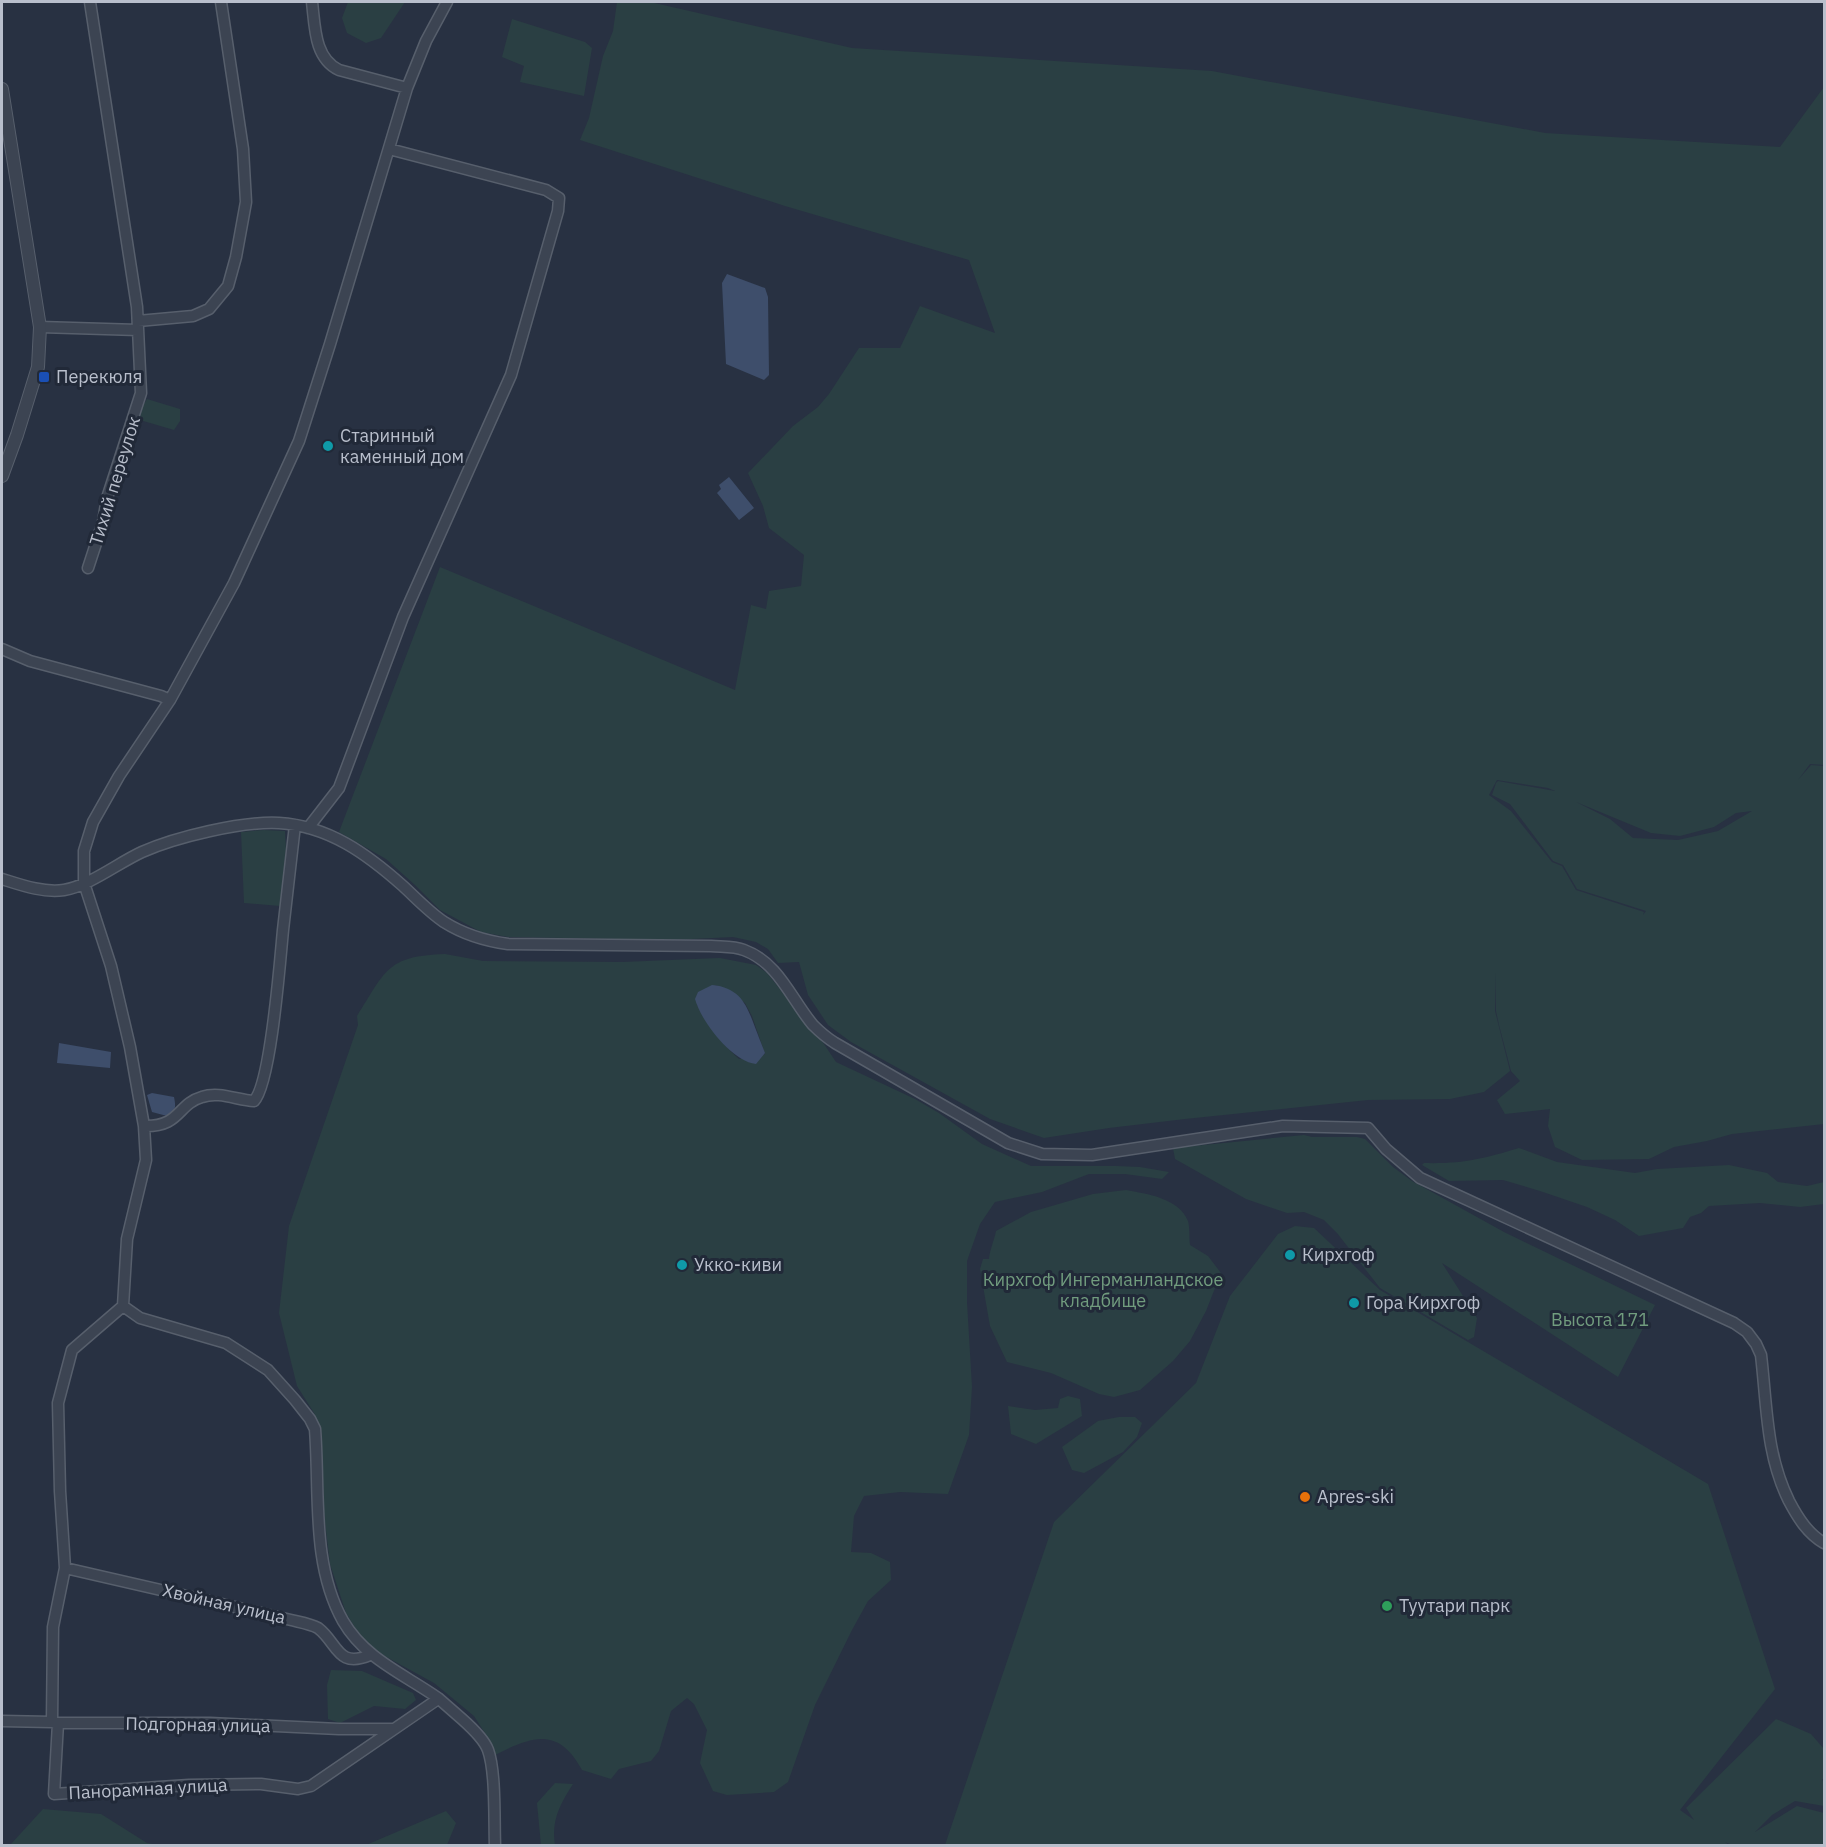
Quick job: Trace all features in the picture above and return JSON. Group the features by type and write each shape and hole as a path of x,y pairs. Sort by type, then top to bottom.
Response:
{"street":[{"path":"90,2 129,249 138,326"},
{"path":"40,327 138,326 193,316 209,309 228,286 236,256 246,192 243,148 221,2"},
{"path":"312,2 316,38 329,66 407,88"},
{"path":"55,1722 53,1627 65,1568 58,1403 72,1350 123,1306 127,1239 146,1160 144,1126 130,1047 111,966 84,883 84,851 93,822 119,776 170,700 234,583 299,441 407,88 426,41 447,2"},
{"path":"2,89 40,327 39,367 2,476"},
{"path":"308,828 339,788 404,617 511,375 558,211 559,198 546,190 389,149"},
{"name":"Тихий переулок","path":"88,568 103,522 107,498 141,393 138,326"},
{"path":"2,649 30,661 170,700"},
{"path":"2,879 34,888 64,890 84,883 144,851 188,838 236,826 267,823 295,825 341,839 362,852 445,922 472,935 494,942 711,946 742,949 767,963 779,975 813,1024 835,1043 865,1063 1025,1150 1042,1154 1092,1155 1283,1126 1368,1128 1404,1166 1434,1186 1696,1304 1747,1332 1761,1355 1769,1438 1780,1483 1795,1513 1806,1527 1824,1543"},
{"path":"144,1126 157,1126 170,1122 201,1097 213,1095 254,1101 258,1096 272,1032 295,825"},
{"path":"123,1306 140,1318 226,1343 268,1370 310,1419 315,1429 320,1529 325,1575 333,1600 344,1622 370,1655 438,1699 470,1726 488,1748 492,1762 495,1845"},
{"name":"Хвойная улица","path":"65,1568 316,1627 336,1651 349,1659 361,1659 370,1655"},
{"path":"395,1729 438,1699"},
{"name":"Подгорная улица","path":"2,1721 210,1723 339,1729 395,1729"},
{"name":"Панорамная улица","path":"55,1722 54,1794 189,1785 261,1784 298,1790 311,1786 395,1729"}],"green space":[{"path":"348,2 405,2 381,38 366,43 347,33 342,18"},
{"path":"617,2 650,2 852,48 1212,71 1545,133 1780,147 1824,87 1824,765 1810,764 1798,780 1811,765 1824,766 1824,1124 1732,1134 1674,1147 1649,1159 1582,1160 1555,1147 1548,1126 1550,1109 1505,1114 1497,1100 1520,1081 1511,1071 1499,1025 1496,1011 1495,972 1495,1011 1510,1071 1484,1092 1450,1099 1368,1100 1185,1119 1044,1138 990,1119 851,1042 828,1025 808,995 799,962 778,963 768,949 756,942 733,937 672,940 508,937 481,932 440,910 386,859 339,832 440,567 735,690 751,605 766,609 769,591 801,586 804,555 769,528 763,506 748,473 793,426 818,407 859,348 900,348 920,306 995,333 969,260 785,206 580,140 589,118 603,56 613,31","holes":["1497,780 1555,791 1498,781 1492,795 1510,804 1553,861 1563,865 1577,889 1646,911 1643,915 1644,912 1576,890 1562,866 1552,862 1511,811 1489,795","1576,802 1651,833 1680,836 1714,827 1736,813 1752,811 1718,831 1678,840 1633,838 1610,819"]},
{"path":"512,19 585,42 592,48 584,96 520,82 524,66 502,57"},
{"path":"147,399 180,409 180,421 174,430 140,420 141,409"},
{"path":"285,831 286,849 280,906 244,903 241,832"},
{"path":"445,954 483,961 622,962 720,958 756,965 767,973 836,1062 915,1099 982,1144 1031,1166 1140,1167 1169,1172 1162,1179 1125,1174 1089,1174 1042,1192 995,1202 980,1224 967,1261 972,1387 969,1435 948,1494 900,1492 864,1496 854,1516 851,1552 871,1553 890,1562 891,1580 868,1601 815,1705 788,1782 774,1792 727,1795 713,1791 700,1763 707,1730 694,1704 687,1698 671,1711 659,1751 651,1761 619,1769 611,1779 582,1770 573,1756 554,1741 532,1740 493,1756 488,1738 474,1716 434,1683 381,1654 363,1641 346,1613 330,1564 324,1514 321,1431 314,1413 297,1386 279,1313 289,1226 358,1025 357,1016 382,977 390,969 410,958","holes":["716,985 745,1003 765,1054 739,1059 715,1034 697,1005"]},
{"name":"Высота 171","path":"1304,1135 1365,1139 1393,1167 1412,1181 1504,1232 1655,1305 1618,1377 1442,1263 1477,1318 1474,1337 1468,1340 1380,1288 1324,1220 1304,1212 1287,1213 1246,1199 1175,1159 1173,1148"},
{"path":"1519,1148 1557,1162 1635,1173 1657,1169 1729,1165 1767,1173 1778,1182 1807,1186 1824,1182 1824,1204 1800,1207 1760,1203 1709,1206 1701,1213 1690,1217 1683,1228 1639,1236 1615,1220 1587,1207 1540,1191 1503,1180 1449,1181 1422,1165 1472,1160"},
{"name":"Кирхгоф Ингерманландское кладбище","path":"1126,1190 1162,1198 1184,1213 1188,1221 1190,1245 1208,1256 1221,1273 1206,1311 1190,1341 1173,1361 1140,1390 1114,1397 1099,1394 1051,1373 1007,1362 990,1326 980,1269 983,1259 989,1259 996,1231 1031,1212 1093,1194"},
{"name":"Туутари парк","path":"1295,1226 1314,1228 1380,1290 1708,1484 1775,1689 1680,1810 1694,1820 1686,1808 1776,1719 1811,1734 1824,1749 1824,1779 1822,1779 1824,1806 1795,1801 1772,1815 1755,1832 1797,1806 1824,1813 1824,1845 1734,1846 1725,1842 1729,1845 945,1845 1054,1522 1196,1383 1230,1296 1278,1234"},
{"path":"1068,1396 1080,1399 1082,1416 1036,1444 1011,1434 1008,1406 1035,1410 1058,1408 1060,1399"},
{"path":"1135,1417 1142,1423 1137,1437 1123,1452 1084,1473 1072,1470 1062,1447 1098,1421"},
{"path":"331,1670 362,1671 413,1693 416,1700 405,1709 374,1706 340,1723 328,1719 327,1685"},
{"path":"555,1783 573,1784 558,1813 554,1828 555,1845 541,1845 537,1803"},
{"path":"43,1809 101,1814 147,1843 159,1845 11,1844"},
{"path":"446,1811 456,1823 447,1845 366,1845"}],"water":[{"path":"727,274 765,288 768,297 769,375 764,380 726,364 722,283"},
{"path":"729,477 754,508 739,520 717,493 721,489 719,485"},
{"path":"712,985 731,991 738,996 747,1009 765,1053 756,1064 746,1061 727,1048 710,1028 698,1008 695,999 698,992"},
{"path":"59,1043 111,1052 110,1068 57,1063"},
{"path":"152,1093 174,1097 174,1110 167,1116 152,1112 147,1095"}],"place":[{"name":"Перекюля","path":"44,377"},
{"name":"Старинный каменный дом","path":"328,446"},
{"name":"Кирхгоф","path":"1290,1255"},
{"name":"Укко-киви","path":"682,1265"},
{"name":"Гора Кирхгоф","path":"1354,1303"},
{"name":"Apres-ski","path":"1305,1497"},
{"name":"Туутари парк","path":"1387,1606"}]}
